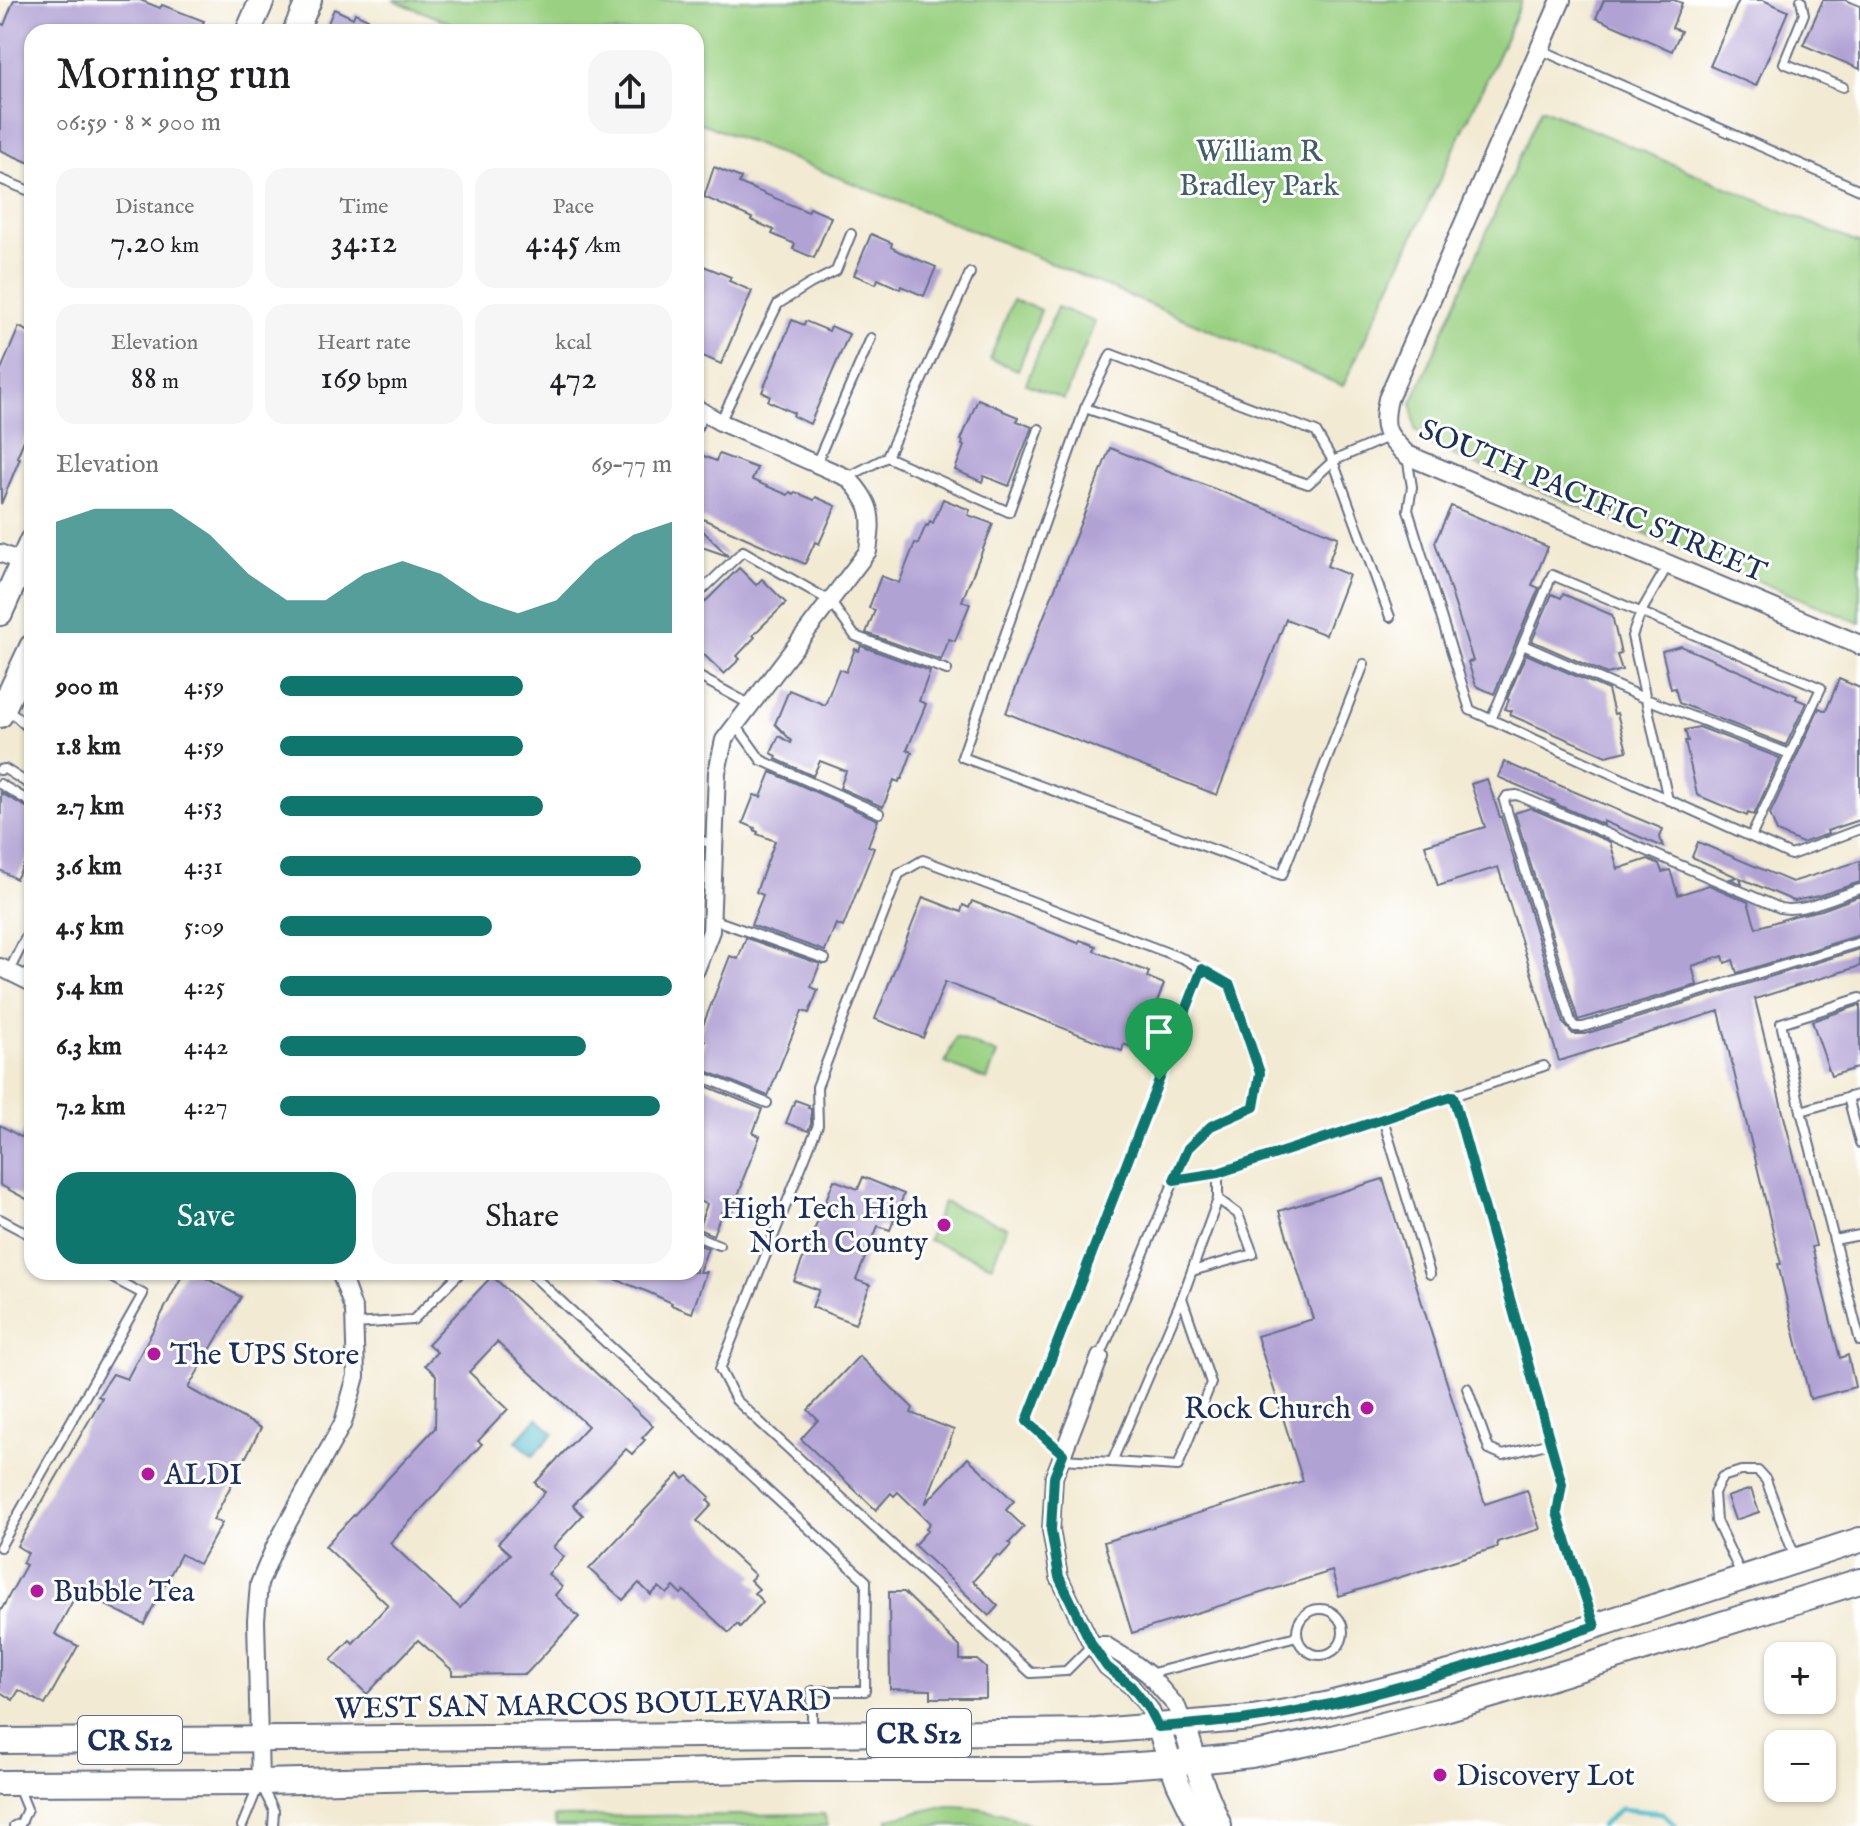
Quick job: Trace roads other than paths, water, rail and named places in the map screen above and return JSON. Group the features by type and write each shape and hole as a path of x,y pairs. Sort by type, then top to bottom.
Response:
{"main road":[{"path":"252,24 262,0"},
{"path":"298,24 309,0"},
{"path":"0,613 24,567"},
{"path":"2,711 24,664"},
{"name":"WEST SAN MARCOS BOULEVARD","path":"0,1741 1097,1731 1253,1718 1325,1705 1453,1672 1860,1540"},
{"name":"CR S12","path":"8,1783 260,1782 794,1769 1025,1769 1196,1761 1251,1755 1319,1741 1438,1711 1860,1581"},
{"path":"1184,1725 1220,1826"},
{"path":"1158,1727 1178,1783 1199,1826"}],"street":[{"name":"SOUTH PACIFIC STREET","path":"1561,0 1388,399 1384,415 1388,437 1407,455 1860,645"},
{"path":"704,412 848,478 861,491 872,520 868,551 724,740 717,772 711,931 704,949"},
{"path":"0,553 24,556"},
{"path":"4,969 24,979"},
{"path":"260,1782 256,1620 259,1584 275,1546 343,1423 356,1376 354,1311 343,1280"},
{"path":"1100,1357 1054,1477 1051,1530 1059,1577 1092,1645 1107,1667 1131,1686 1158,1727"},
{"path":"1092,1645 1105,1645 1148,1674 1177,1707 1184,1725"}],"lane":[{"path":"1801,0 1804,14 1784,63 1843,87"},
{"path":"1539,49 1860,190"},
{"path":"0,179 24,189"},
{"path":"720,422 778,304 836,271 851,234"},
{"path":"848,478 887,457 970,273"},
{"path":"816,464 871,338"},
{"path":"1364,664 1282,875 962,757 1085,408 1111,354 1316,432 1333,461 1390,617"},
{"path":"1085,408 1308,484 1333,461 1388,437"},
{"path":"887,457 1009,512 1039,429"},
{"path":"1407,455 1412,487 1408,510 1470,710 1791,855 1860,829"},
{"path":"704,588 743,551 830,601 855,636 947,670"},
{"path":"1668,565 1641,612 1632,636 1668,800"},
{"path":"1491,720 1552,575 1821,688 1751,837"},
{"path":"1523,645 1646,699 1790,754"},
{"path":"704,679 751,705"},
{"path":"2,711 24,726"},
{"path":"736,725 761,760 879,813"},
{"path":"0,770 5,769 24,781"},
{"path":"0,784 24,798"},
{"path":"1860,889 1801,908 1780,908 1517,795 1507,796 1504,801 1566,1007 1575,1027 1860,942"},
{"path":"704,841 714,844"},
{"path":"1092,1645 1066,1671 1031,1673 736,1400 720,1369 818,1125 817,1087 899,874 923,860 1184,959 1230,985 1260,1073 1254,1107 1211,1126 1188,1148 1100,1357"},
{"path":"712,919 825,959"},
{"path":"4,969 24,938"},
{"path":"1182,1298 1211,1383 1178,1466 1062,1457 1027,1421 1202,969"},
{"path":"1860,998 1781,1023 1860,1341"},
{"path":"1174,1180 1218,1173 1544,1066"},
{"path":"704,1077 767,1103"},
{"path":"1801,1111 1860,1094"},
{"path":"1453,1096 1562,1484 1557,1513 1595,1626"},
{"path":"1848,1097 1860,1143"},
{"path":"1383,1119 1430,1274"},
{"path":"1112,1462 1192,1271 1218,1199 1218,1173"},
{"path":"1192,1271 1253,1254 1238,1214 1218,1199"},
{"path":"0,1219 24,1232"},
{"path":"1834,1240 1860,1235"},
{"path":"704,1239 719,1245"},
{"path":"0,1547 143,1294 116,1280"},
{"path":"356,1328 413,1320 453,1280"},
{"path":"538,1280 866,1581 865,1691 812,1691 812,1734"},
{"path":"1467,1388 1489,1449 1503,1455 1550,1443"},
{"path":"1743,1578 1716,1521 1714,1493 1722,1477 1741,1471 1758,1471 1766,1480 1796,1561"},
{"path":"1313,1610 1329,1611 1343,1627 1342,1642 1337,1649 1321,1656 1305,1651 1297,1636 1300,1620 1313,1610"},
{"path":"1148,1674 1297,1636"},
{"path":"242,1826 260,1782"},
{"path":"260,1782 274,1811 273,1826"},
{"path":"8,1783 27,1809 21,1823 14,1826"}],"water":[{"path":"537,1418 554,1433 533,1456 516,1441"}],"waterway":[{"path":"1601,1826 1620,1809 1663,1813 1676,1826"}],"place":[{"name":"High Tech High North County","path":"944,1225"},
{"name":"The UPS Store","path":"154,1354"},
{"name":"Rock Church","path":"1367,1408"},
{"name":"ALDI","path":"148,1474"},
{"name":"Bubble Tea","path":"37,1591"},
{"name":"Discovery Lot","path":"1440,1775"}],"park label":[{"name":"William R Bradley Park","path":"1259,168"}]}
